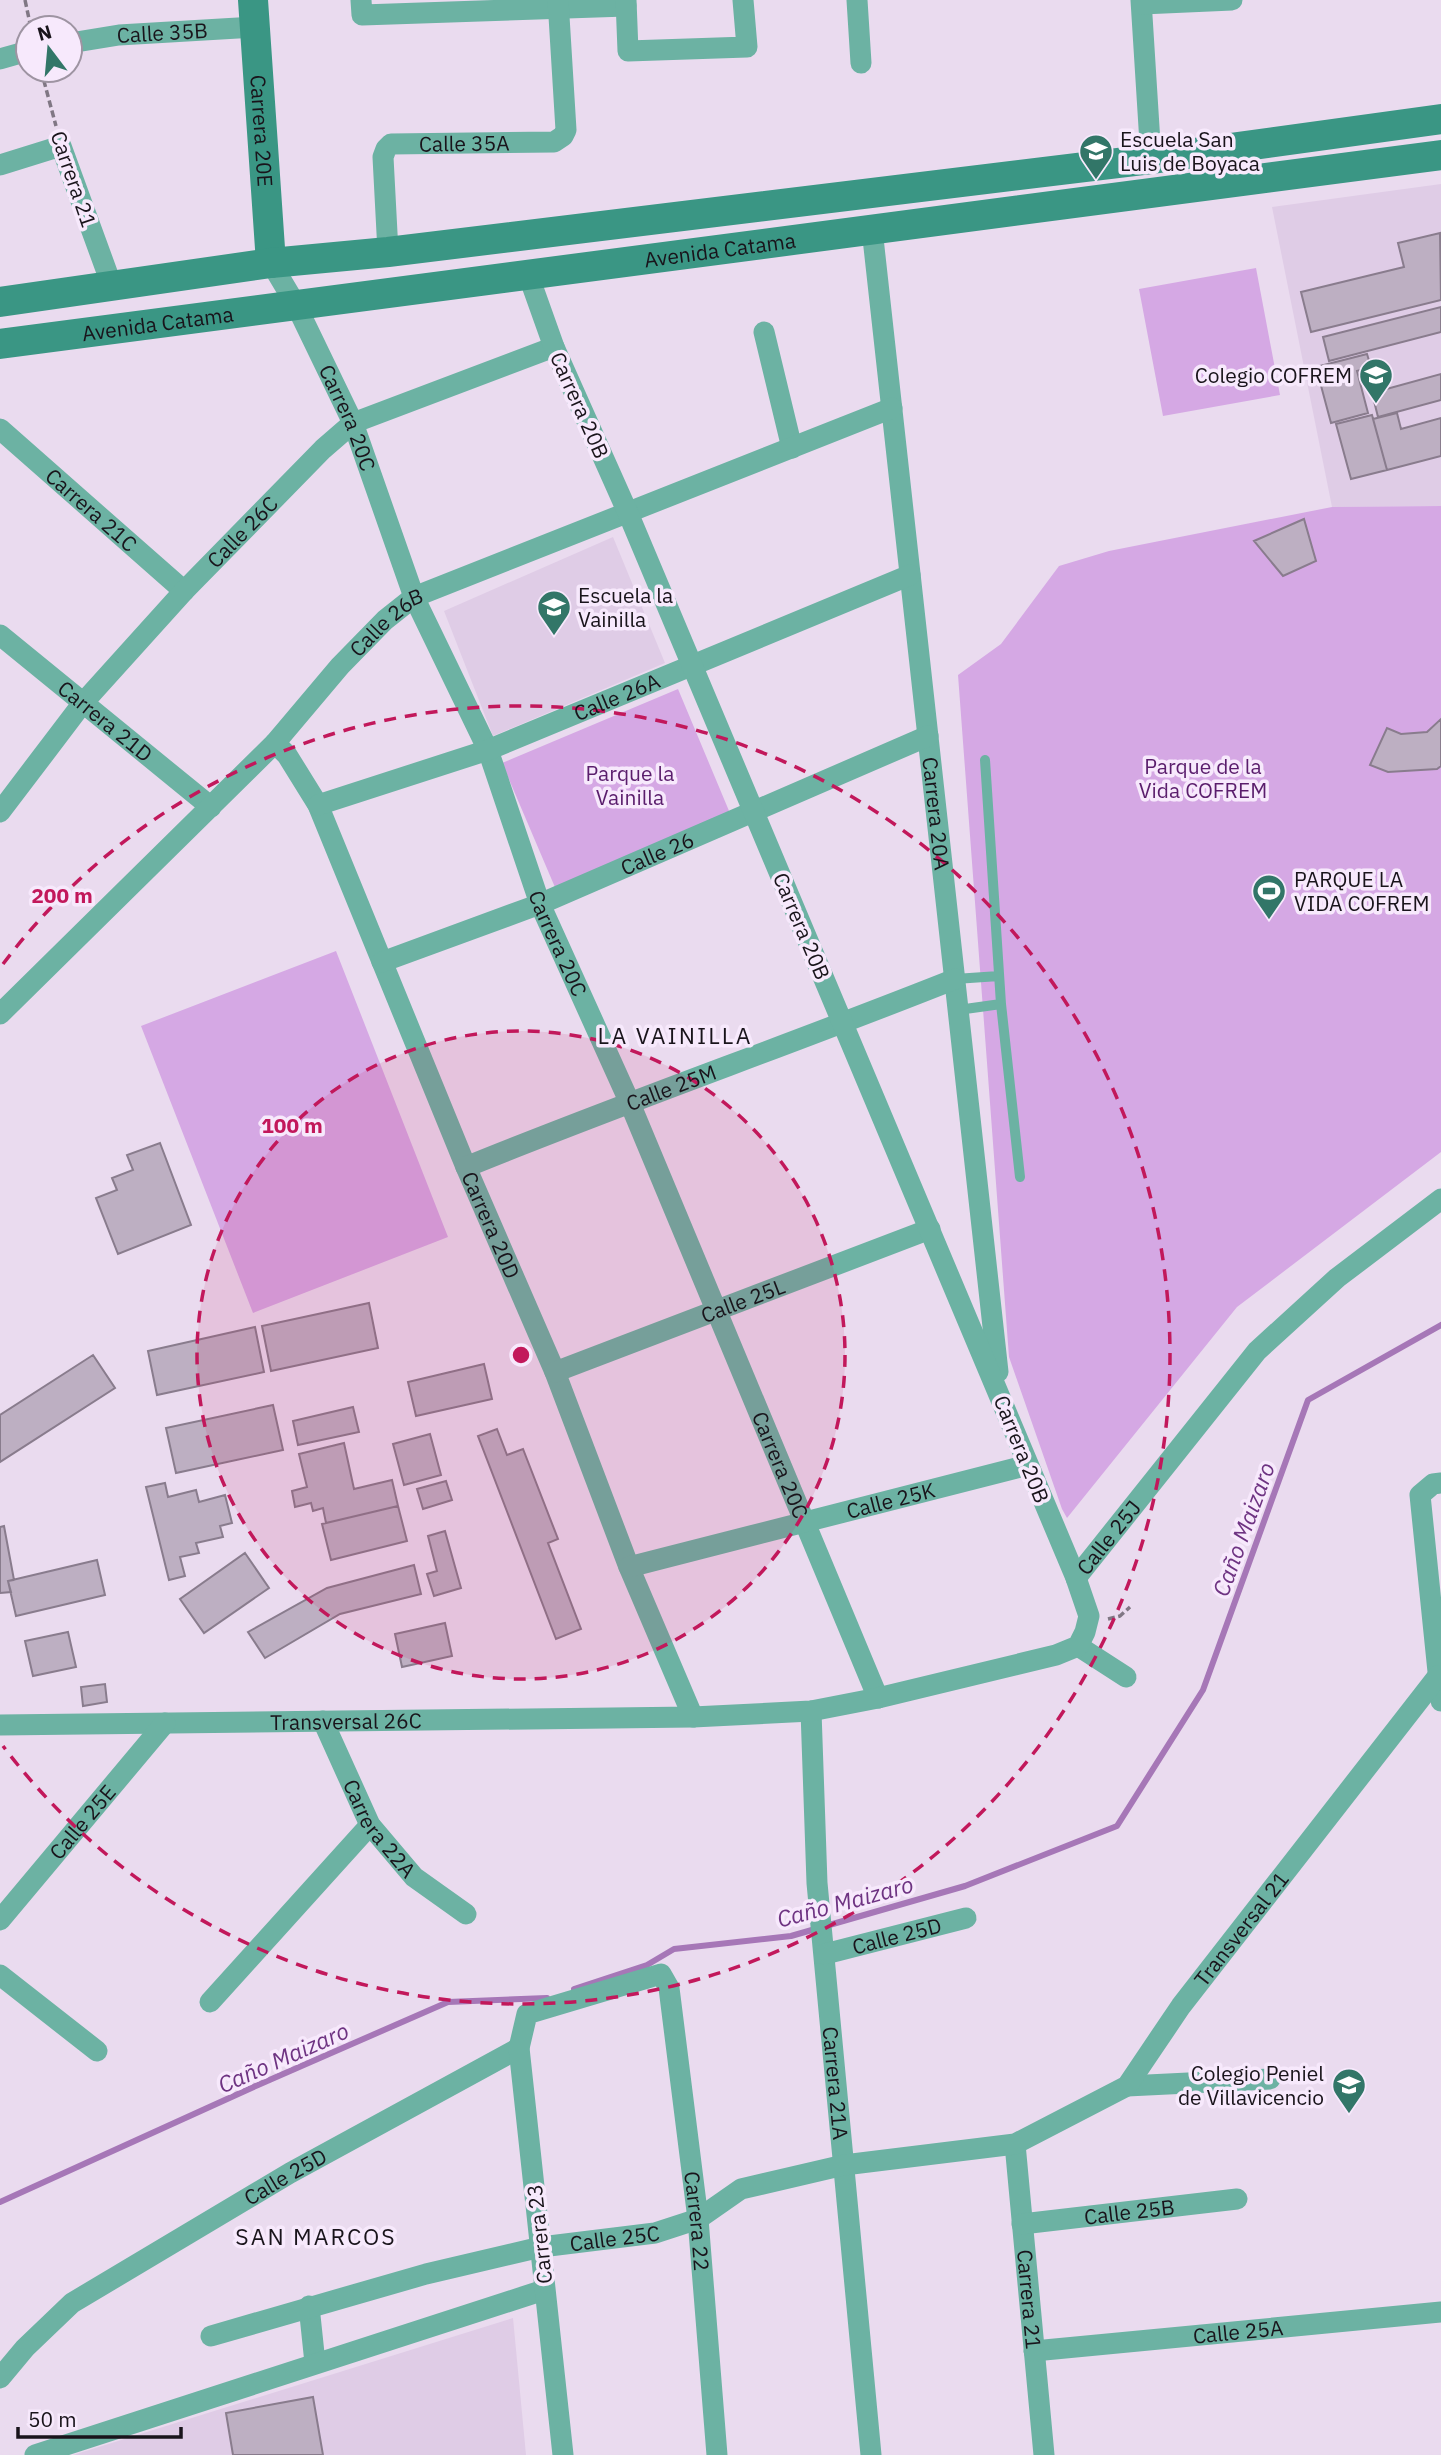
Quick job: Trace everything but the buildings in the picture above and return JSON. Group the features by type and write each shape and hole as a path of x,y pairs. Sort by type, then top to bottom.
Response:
{"main road":[{"name":"Carrera 20E","path":"254,14 271,263"},
{"name":"Avenida Catama","path":"0,302 271,263 1151,159 1441,119"},
{"name":"Avenida Catama","path":"0,344 1441,155"}],"street":[{"path":"362,8 626,3 628,51 747,47 743,0"},
{"path":"857,0 861,63"},
{"path":"1151,159 1142,2 1232,0"},
{"name":"Calle 35A","path":"388,251 383,157 391,144 554,142 563,136 566,130 558,4"},
{"name":"Calle 35B","path":"84,41 254,14"},
{"path":"0,165 61,146"},
{"name":"Carrera 21","path":"61,146 112,286"},
{"name":"Carrera 20A","path":"872,229 1000,1396"},
{"name":"Carrera 20C","path":"271,263 296,305 353,423 414,597 488,750 540,904 629,1101 878,1698"},
{"name":"Carrera 20B","path":"528,274 554,347 628,513 1076,1578"},
{"path":"764,332 792,448"},
{"name":"Calle 26C","path":"0,812 82,704 184,591 323,449 353,423 554,347"},
{"name":"Calle 26B","path":"0,1014 275,743 340,666 385,620 414,597 892,408"},
{"name":"Carrera 21C","path":"0,429 184,591"},
{"name":"Calle 26A","path":"318,806 488,750 910,575"},
{"name":"Carrera 21D","path":"0,635 211,807"},
{"name":"Calle 26","path":"382,962 540,904 928,736"},
{"name":"Carrera 20D","path":"275,743 287,755 318,806 466,1167 555,1372 629,1567 693,1717"},
{"name":"Calle 25M","path":"466,1167 629,1101 843,1024 954,979"},
{"name":"Calle 25J","path":"1078,1646 1089,1616 1076,1578 1257,1351 1337,1278 1441,1199"},
{"name":"Calle 25L","path":"555,1372 930,1229"},
{"name":"Calle 25K","path":"629,1567 1028,1465"},
{"path":"1441,1483 1433,1484 1420,1494 1441,1701"},
{"path":"693,1717 811,1711 1038,1660 1078,1646 1126,1677"},
{"name":"Transversal 21","path":"1015,2144 1127,2086 1181,2006 1440,1676"},
{"name":"Carrera 21A","path":"811,1711 817,1883 871,2455"},
{"name":"Transversal 26C","path":"0,1725 693,1717"},
{"name":"Carrera 22A","path":"323,1721 370,1825 414,1877 466,1914"},
{"name":"Calle 25E","path":"0,1920 165,1723"},
{"path":"210,2002 370,1825"},
{"name":"Calle 25D","path":"824,1946 966,1918"},
{"name":"Carrera 23","path":"563,2455 519,2048 527,2014 662,1974 669,1988"},
{"path":"0,1975 97,2051"},
{"name":"Carrera 22","path":"669,1988 698,2220 718,2455"},
{"name":"Calle 25D","path":"0,2378 25,2348 72,2304 290,2173 519,2048"},
{"path":"1127,2086 1270,2079"},
{"name":"Carrera 21","path":"1015,2144 1044,2455"},
{"name":"Calle 25C","path":"211,2336 426,2274 541,2247 655,2233 698,2220 741,2189 844,2165 1015,2144"},
{"name":"Calle 25B","path":"1022,2224 1237,2199"},
{"path":"35,2455 544,2290"},
{"path":"309,2306 316,2363"},
{"name":"Calle 25A","path":"1034,2351 1441,2312"}],"lane":[{"path":"985,760 1001,1004 1020,1177"},
{"path":"954,979 999,976"},
{"path":"958,1010 1001,1004"}],"path":[{"name":"Carrera 21","path":"45,84 61,146"}],"shaded area":[{"name":"Colegio COFREM","path":"1441,184 1441,506 1332,507 1272,207"},
{"name":"Escuela la Vainilla","path":"613,537 665,663 493,736 444,611"},
{"path":"513,2318 526,2455 73,2455"}],"green space":[{"path":"1256,268 1280,395 1163,416 1139,289"},
{"name":"Parque de la Vida COFREM","path":"1441,506 1441,1152 1237,1307 1067,1518 1009,1357 958,675 1001,644 1059,566 1109,551 1332,507"},
{"name":"Parque la Vainilla","path":"678,689 732,818 557,892 502,763"},
{"path":"336,951 448,1237 253,1313 141,1026"}],"waterway":[{"name":"Caño Maizaro","path":"574,1989 647,1965 674,1949 791,1936 965,1886 1117,1826 1203,1690 1308,1400 1441,1325"},
{"name":"Caño Maizaro","path":"0,2202 448,2002 547,1998"}],"place":[{"name":"Escuela San Luis de Boyaca","path":"1096,181"},
{"name":"Colegio COFREM","path":"1376,405"},
{"name":"Escuela la Vainilla","path":"554,637"},
{"name":"PARQUE LA VIDA COFREM","path":"1269,921"},
{"name":"Colegio Peniel de Villavicencio","path":"1349,2115"}],"district":[{"name":"LA VAINILLA","path":"675,1035"},
{"name":"SAN MARCOS","path":"316,2236"}]}
